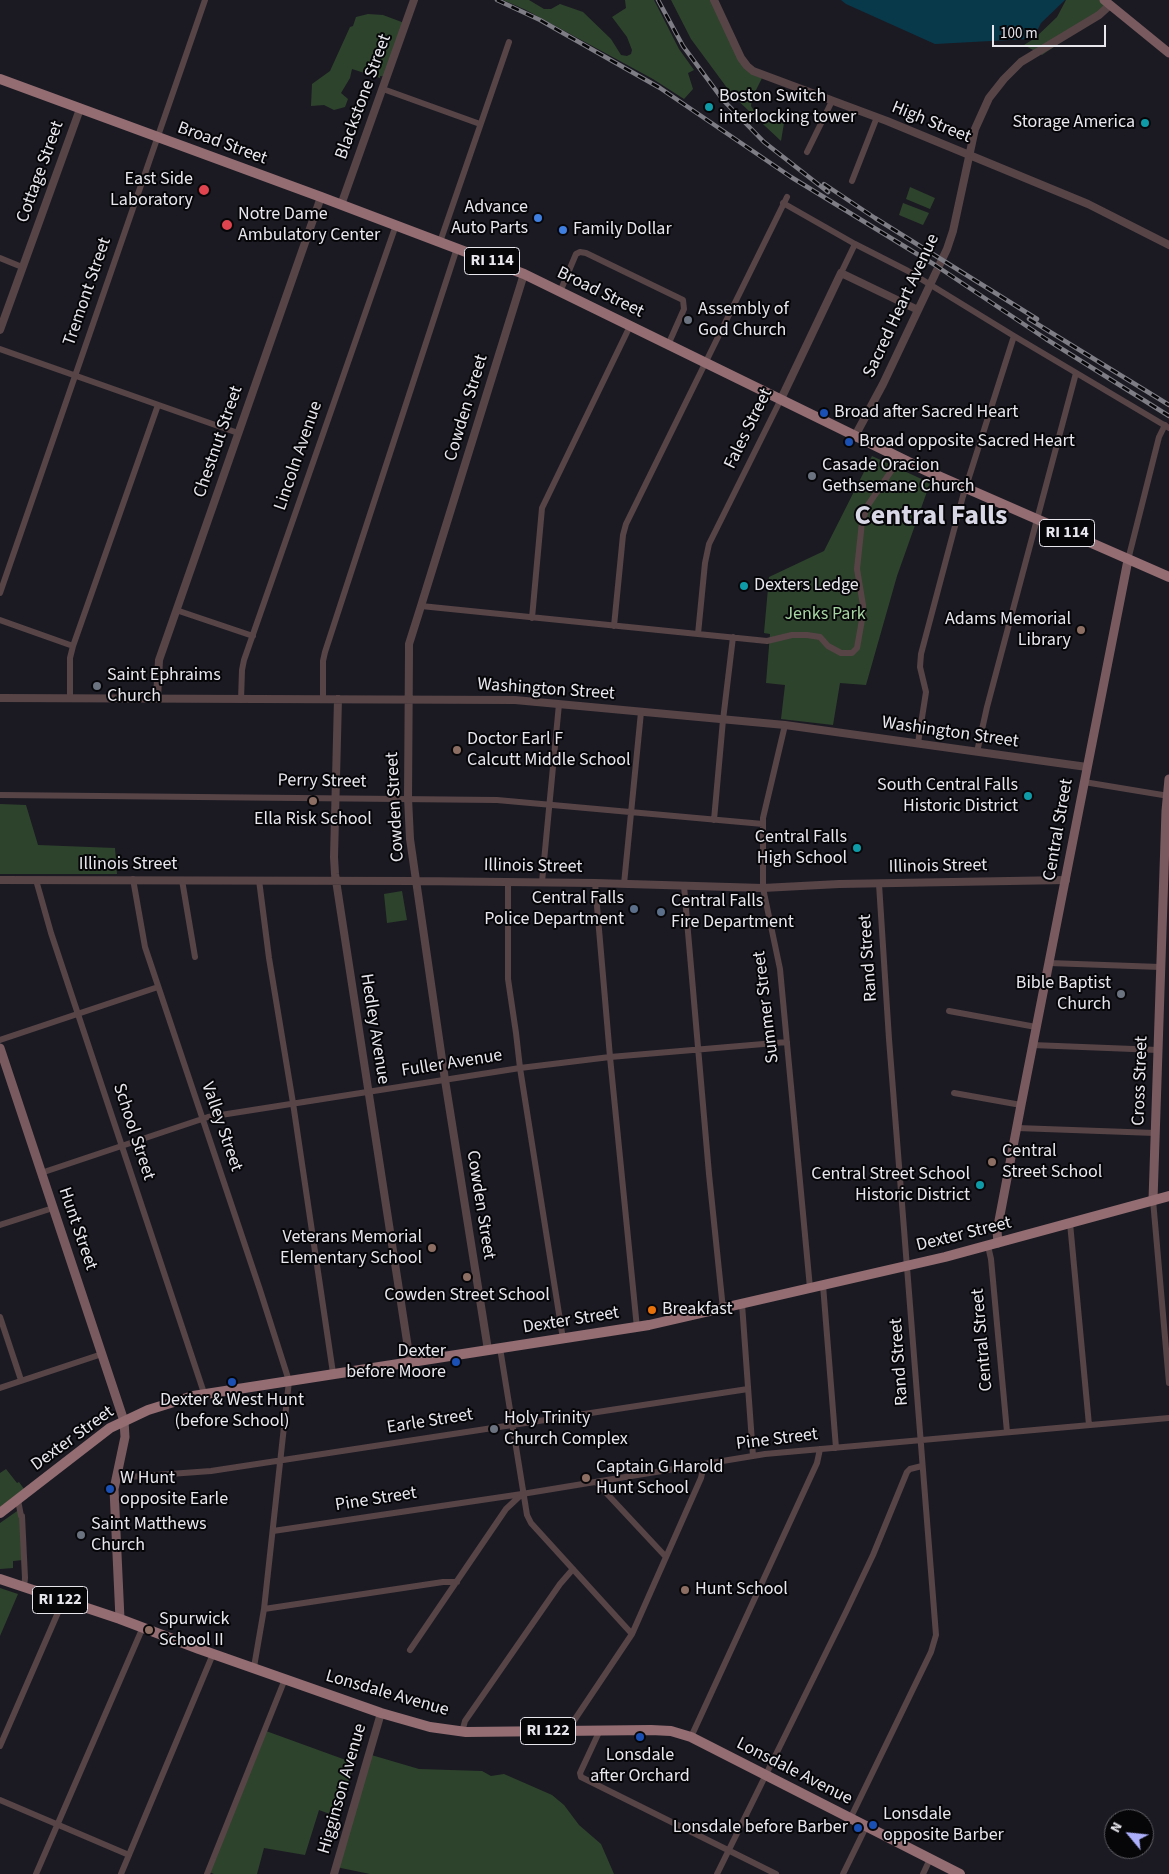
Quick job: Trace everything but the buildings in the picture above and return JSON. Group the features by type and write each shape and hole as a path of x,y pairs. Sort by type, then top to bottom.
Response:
{"main road":[{"path":"1107,3 1169,53"},
{"name":"Broad Street","path":"0,79 524,274 900,458 1169,577"},
{"name":"Central Street","path":"993,1244 1128,560"},
{"name":"Cross Street","path":"1153,1200 1160,967 1169,779"},
{"name":"Hunt Street","path":"0,1048 124,1421"},
{"name":"Dexter Street","path":"0,1513 110,1428 148,1410 204,1393 637,1328 908,1266 1169,1196"},
{"path":"120,1619 114,1489 124,1437 124,1421"},
{"name":"Lonsdale Avenue","path":"0,1579 143,1627 213,1654 381,1713 430,1727 462,1732 671,1731 691,1737 960,1874"}],"street":[{"name":"Tremont Street","path":"0,593 205,0"},
{"name":"Blackstone Street","path":"341,205 414,0"},
{"name":"High Street","path":"714,0 741,58 750,68 764,76 877,117 969,154 1096,208 1169,245"},
{"name":"Sacred Heart Avenue","path":"855,436 885,379 944,255 953,231 975,129 985,106 1004,79 1028,58 1099,15 1107,3"},
{"path":"440,242 509,42"},
{"path":"382,89 480,124"},
{"path":"807,152 832,101"},
{"name":"Cottage Street","path":"0,330 80,109"},
{"path":"852,181 877,117"},
{"name":"Chestnut Street","path":"157,699 159,660 320,197"},
{"path":"614,626 624,529 785,200 855,244 908,271 1167,426"},
{"name":"Lincoln Avenue","path":"241,700 243,665 396,225"},
{"name":"Fales Street","path":"698,634 705,563 709,544 855,244"},
{"path":"323,699 323,661 457,248"},
{"path":"560,292 576,254 580,252 586,253 683,300 685,304 684,309 668,344"},
{"path":"0,258 22,267"},
{"path":"842,273 918,310"},
{"name":"Cowden Street","path":"488,1350 445,1080 410,839 408,798 409,644 524,274"},
{"path":"532,618 542,508 630,326"},
{"path":"918,743 926,692 920,666 921,654 965,488 1014,336"},
{"path":"0,349 238,433"},
{"path":"977,752 987,707 1076,373"},
{"path":"70,698 70,658 73,646 158,405"},
{"name":"Central Street","path":"1128,560 1159,438 1167,426"},
{"path":"421,606 767,641 808,635 820,637 828,646 841,653 852,653 856,651 863,614 857,569 862,522 868,505 900,458"},
{"path":"176,610 253,636"},
{"path":"0,620 73,646"},
{"path":"714,820 733,637"},
{"name":"Washington Street","path":"0,698 241,700 502,699 785,725 1087,767"},
{"name":"Hedley Avenue","path":"338,699 334,857 336,880 410,1361"},
{"path":"542,882 559,704"},
{"path":"624,884 641,712"},
{"name":"Summer Street","path":"785,725 763,824 763,888 779,962 810,1288"},
{"path":"1084,782 1168,796"},
{"name":"Perry Street","path":"0,795 497,800 763,824"},
{"name":"Valley Street","path":"133,879 145,947 289,1381"},
{"name":"Illinois Street","path":"0,880 542,882 763,888 1066,880"},
{"name":"School Street","path":"36,880 204,1393"},
{"path":"182,880 195,957"},
{"path":"259,880 269,958 293,1103 333,1373"},
{"path":"508,882 507,965 520,1068 563,1339"},
{"path":"595,883 637,1328"},
{"name":"Rand Street","path":"850,1819 936,1643 908,1266 888,1030 879,884"},
{"path":"684,886 708,1174 723,1309"},
{"path":"1049,963 1160,967"},
{"path":"0,1040 158,987"},
{"path":"949,1011 1036,1027"},
{"name":"Fuller Avenue","path":"41,1173 202,1119 293,1103 520,1068 610,1057 788,1042"},
{"path":"1032,1045 1158,1050"},
{"path":"954,1093 1020,1105"},
{"path":"1017,1128 1155,1133"},
{"name":"Cross Street","path":"1153,1200 1169,1383"},
{"path":"0,1226 53,1208"},
{"path":"1070,1223 1089,1425"},
{"name":"Central Street","path":"993,1244 991,1259 1007,1432"},
{"path":"824,1285 836,1448"},
{"path":"742,1304 754,1456"},
{"path":"0,1317 21,1380"},
{"path":"500,1348 522,1494 527,1515 531,1523 632,1634"},
{"path":"0,1388 102,1354"},
{"path":"254,1667 264,1609 289,1381"},
{"name":"Earle Street","path":"116,1478 210,1471 748,1389"},
{"name":"Pine Street","path":"273,1531 522,1494 754,1456 1169,1418"},
{"path":"691,1737 817,1463 820,1450"},
{"path":"566,1731 632,1634 701,1478 704,1465"},
{"path":"717,1874 873,1554 904,1477 910,1469 922,1466"},
{"path":"596,1482 666,1557"},
{"path":"410,1650 506,1509 522,1494"},
{"path":"18,1500 22,1516 24,1587"},
{"path":"462,1732 465,1721 560,1584 573,1569"},
{"path":"264,1609 443,1582 456,1582"},
{"path":"0,1746 63,1601"},
{"path":"36,1874 143,1627"},
{"path":"121,1874 213,1654"},
{"path":"207,1874 285,1679"},
{"name":"Higginson Avenue","path":"334,1874 381,1713"},
{"path":"600,1730 580,1774 581,1776 776,1874"},
{"path":"0,1800 129,1855"},
{"path":"843,1874 866,1827"},
{"path":"923,1874 930,1859"}],"green space":[{"path":"503,0 529,0 544,9 551,9 560,4 583,12 611,39 621,55 627,56 631,54 632,50 627,37 612,17 626,8 625,0 654,0 679,49 694,70 688,73 693,89 684,99 653,79 526,10"},
{"path":"671,0 716,0 745,59 763,76 752,98 751,106 756,114 765,120 782,120 784,123 781,141 733,96 691,39"},
{"path":"1066,0 1104,0 1110,9 1042,55 1024,45 1035,38 1057,17"},
{"path":"368,14 383,15 407,24 389,77 380,76 380,78 352,69 350,78 341,93 348,99 345,107 334,110 324,105 311,106 312,84 330,71 356,17"},
{"path":"910,187 935,198 930,209 906,199"},
{"path":"903,203 929,213 923,225 899,215"},
{"name":"Jenks Park","path":"872,456 930,483 897,576 866,685 840,683 833,725 781,719 785,685 766,683 770,634 764,633 769,577 824,551"},
{"path":"0,804 26,805 38,845 115,848 117,874 0,874"},
{"path":"402,891 407,920 387,923 384,894"},
{"path":"6,1469 24,1489 0,1507 0,1473"},
{"path":"20,1509 23,1560 13,1561 13,1568 0,1569 0,1523"},
{"path":"0,1588 18,1594 0,1636"},
{"path":"266,1731 354,1763 338,1817 319,1810 305,1855 264,1848 257,1874 214,1874 209,1872"},
{"path":"368,1754 419,1769 482,1771 491,1776 504,1774 552,1795 564,1805 579,1825 601,1844 614,1874 370,1874 336,1867"}],"water":[{"path":"841,0 1065,0 1041,23 1035,35 1028,39 935,44 846,4"}],"railway":[{"path":"497,0 540,20 660,88 791,177 935,265 1046,339 1169,416"},
{"path":"658,0 683,46 723,100 764,142 828,192"},
{"path":"824,184 1037,319"},
{"path":"1029,319 1169,405"}],"place":[{"name":"Boston Switch interlocking tower","path":"709,107"},
{"name":"Storage America","path":"1145,123"},
{"name":"East Side Laboratory","path":"204,190"},
{"name":"Advance Auto Parts","path":"538,218"},
{"name":"Notre Dame Ambulatory Center","path":"227,225"},
{"name":"Family Dollar","path":"563,230"},
{"name":"Assembly of God Church","path":"688,320"},
{"name":"Broad after Sacred Heart","path":"824,413"},
{"name":"Broad opposite Sacred Heart","path":"849,442"},
{"name":"Casade Oracion Gethsemane Church","path":"812,476"},
{"name":"Dexters Ledge","path":"744,586"},
{"name":"Adams Memorial Library","path":"1081,630"},
{"name":"Saint Ephraims Church","path":"97,686"},
{"name":"Doctor Earl F Calcutt Middle School","path":"457,750"},
{"name":"South Central Falls Historic District","path":"1028,796"},
{"name":"Ella Risk School","path":"313,801"},
{"name":"Central Falls High School","path":"857,848"},
{"name":"Central Falls Police Department","path":"634,909"},
{"name":"Central Falls Fire Department","path":"661,912"},
{"name":"Bible Baptist Church","path":"1121,994"},
{"name":"Central Street School","path":"992,1162"},
{"name":"Central Street School Historic District","path":"980,1185"},
{"name":"Veterans Memorial Elementary School","path":"432,1248"},
{"name":"Cowden Street School","path":"467,1277"},
{"name":"Breakfast","path":"652,1310"},
{"name":"Dexter before Moore","path":"456,1362"},
{"name":"Dexter & West Hunt (before School)","path":"232,1382"},
{"name":"Holy Trinity Church Complex","path":"494,1429"},
{"name":"Captain G Harold Hunt School","path":"586,1478"},
{"name":"W Hunt opposite Earle","path":"110,1489"},
{"name":"Saint Matthews Church","path":"81,1535"},
{"name":"Hunt School","path":"685,1590"},
{"name":"Spurwick School II","path":"149,1630"},
{"name":"Lonsdale after Orchard","path":"640,1737"},
{"name":"Lonsdale opposite Barber","path":"873,1825"},
{"name":"Lonsdale before Barber","path":"858,1828"}],"district":[{"name":"Central Falls","path":"931,518"}]}
